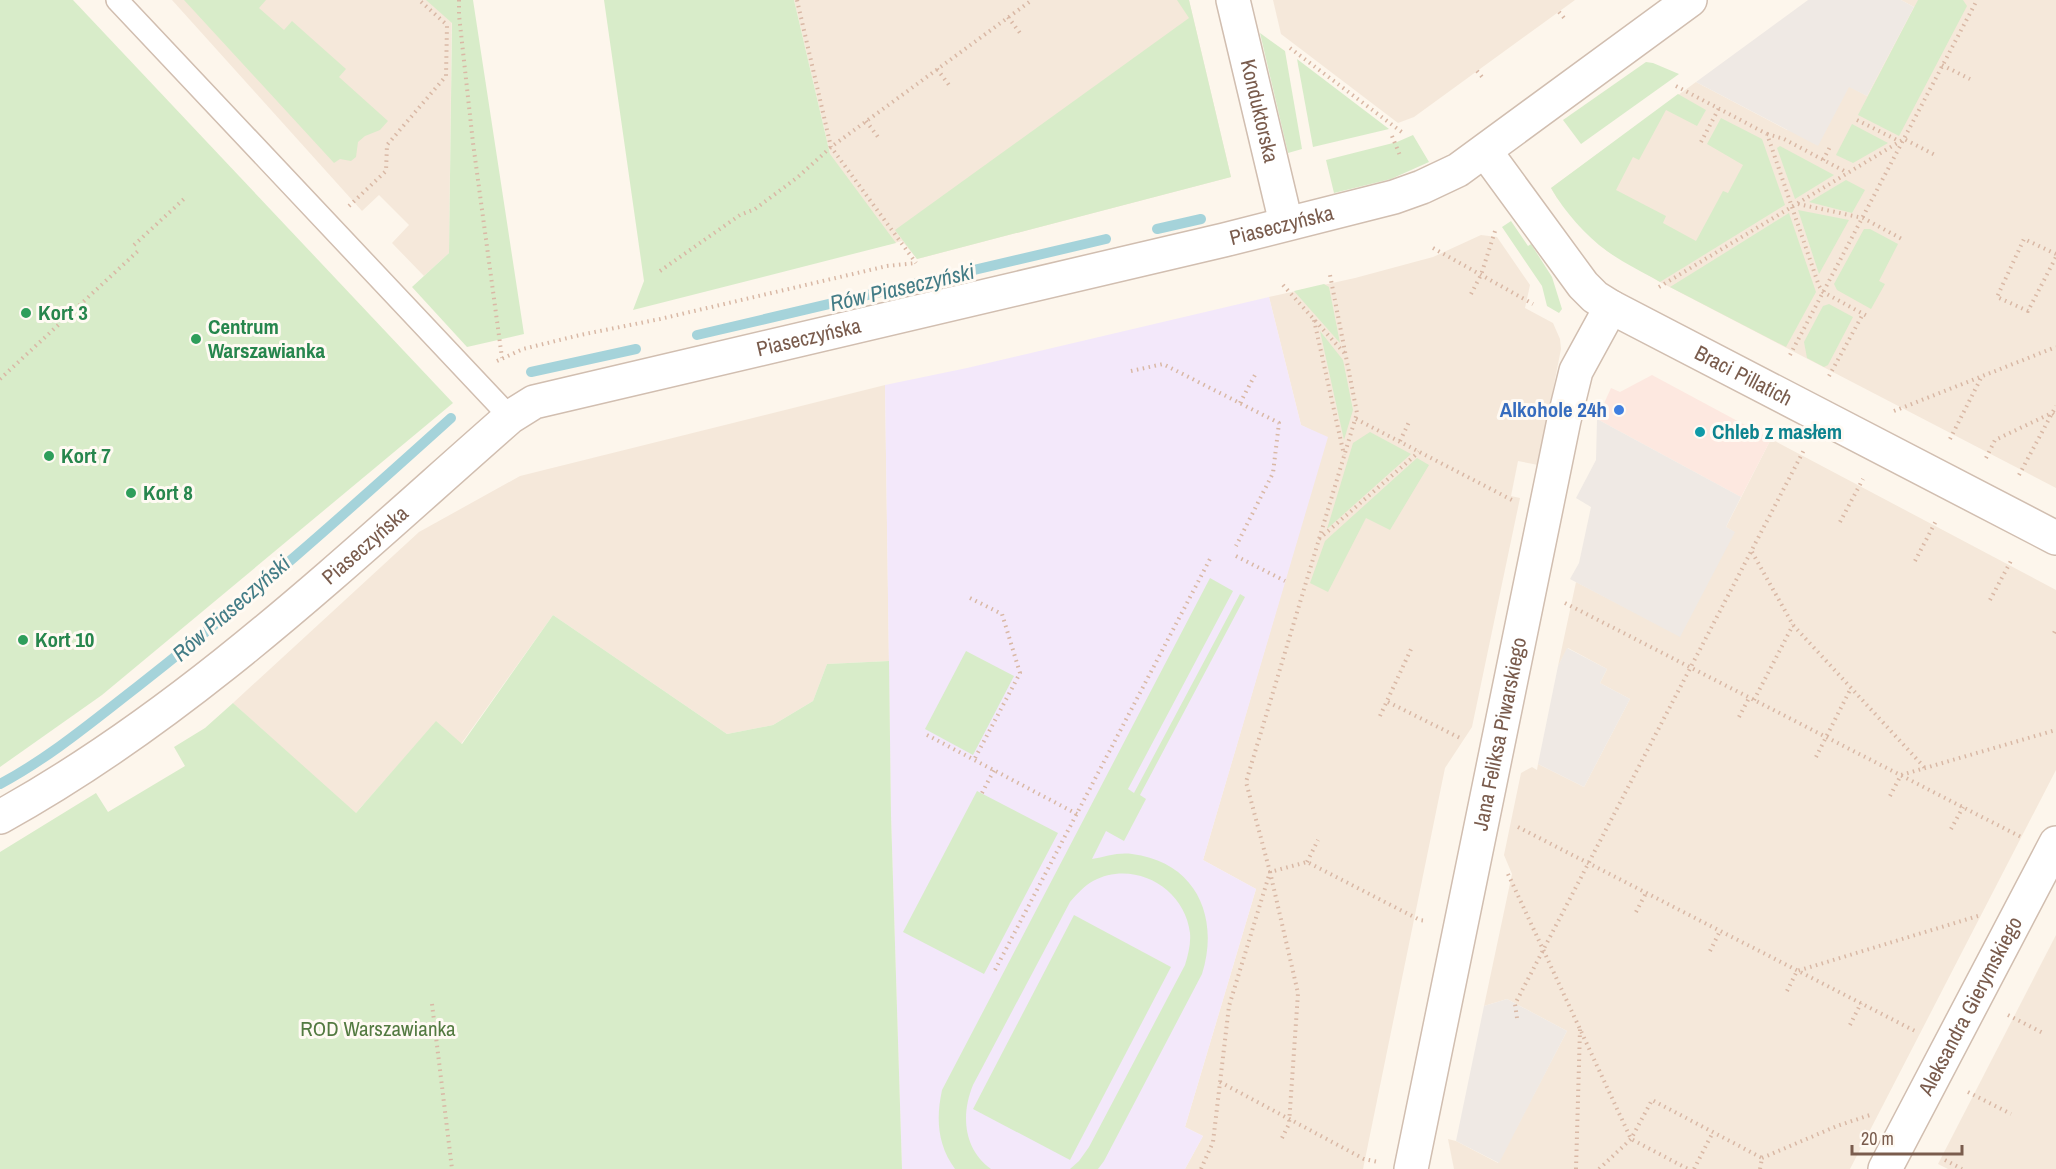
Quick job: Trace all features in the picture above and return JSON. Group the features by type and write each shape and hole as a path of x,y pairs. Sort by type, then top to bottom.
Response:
{"street":[{"name":"Konduktorska","path":"1233,0 1286,223"},
{"name":"Piaseczyńska","path":"0,817 75,772 198,686 260,636 510,417 534,402 1224,240 1394,197 1458,170 1690,0"},
{"name":"Braci Pillatich","path":"1485,151 1583,285 1595,297 2056,538"},
{"name":"Jana Feliksa Piwarskiego","path":"1411,1169 1576,370 1611,307"},
{"name":"Aleksandra Gierymskiego","path":"1885,1169 2043,842"}],"lane":[{"path":"117,0 510,417"}],"path":[{"path":"354,202 386,171 387,145 446,76 447,25 419,0"},
{"path":"459,0 473,143 502,358"},
{"path":"472,377 502,358 523,349 887,266 916,263 831,147 797,0"},
{"path":"660,271 741,215 755,209 798,177 831,147 1032,0"},
{"path":"1790,355 1977,0"},
{"path":"1559,12 1564,19"},
{"path":"1008,17 1020,33"},
{"path":"1290,48 1403,133"},
{"path":"1942,65 1970,79"},
{"path":"937,69 949,85"},
{"path":"1477,71 1483,78"},
{"path":"1676,86 1848,173"},
{"path":"1701,142 1719,108"},
{"path":"1857,120 1937,156"},
{"path":"866,121 878,137"},
{"path":"1767,134 1823,292 1865,315 1829,376"},
{"path":"1659,287 1902,140"},
{"path":"1823,160 1831,144"},
{"path":"134,245 185,198"},
{"path":"1797,204 1863,218 1902,238"},
{"path":"1471,294 1481,275 1496,228"},
{"path":"2024,239 2056,255 2028,311 1997,297 2024,239"},
{"path":"1433,249 1533,304"},
{"path":"0,379 138,251"},
{"path":"1282,1138 1290,1119 1298,993 1246,782 1357,413 1330,275"},
{"path":"1283,285 1347,357"},
{"path":"1314,320 1344,456"},
{"path":"1894,411 2056,347"},
{"path":"1131,372 1163,364 1279,423 1273,473 1236,546"},
{"path":"1240,404 1256,373"},
{"path":"1950,439 1983,375"},
{"path":"2019,476 2054,415 2056,406"},
{"path":"1986,458 1995,440 2054,415"},
{"path":"1356,418 1513,501"},
{"path":"1400,441 1410,420"},
{"path":"1517,1018 1515,1005 1692,668 1804,448"},
{"path":"1319,540 1419,452"},
{"path":"1840,522 1863,479"},
{"path":"1915,561 1937,519"},
{"path":"1752,551 1793,625 1925,768"},
{"path":"1236,556 1285,581"},
{"path":"995,970 1210,559"},
{"path":"1990,600 2012,559"},
{"path":"970,598 1002,614 1020,673 974,760"},
{"path":"1565,603 1963,807 2043,842"},
{"path":"1754,700 1793,625"},
{"path":"1380,716 1412,647"},
{"path":"1816,757 1851,688"},
{"path":"1739,717 1749,698"},
{"path":"1388,702 1473,744"},
{"path":"1890,796 1900,775 2056,730"},
{"path":"927,735 1077,814"},
{"path":"982,793 994,770"},
{"path":"1952,829 1963,807"},
{"path":"1517,827 1918,1033"},
{"path":"1307,862 1318,840"},
{"path":"1270,872 1307,862 1420,920 1460,928"},
{"path":"1507,871 1632,1139 1688,1169"},
{"path":"1201,1169 1213,1142 1229,1006 1270,872"},
{"path":"1636,912 1646,893"},
{"path":"1786,992 1797,970 1983,914"},
{"path":"1710,951 1720,931"},
{"path":"1850,1025 1861,1003"},
{"path":"432,1004 452,1169"},
{"path":"2008,1015 2045,1034"},
{"path":"1576,1169 1580,1028"},
{"path":"1220,1082 1364,1159 1411,1169"},
{"path":"1968,1092 2011,1114"},
{"path":"1599,1169 1632,1139 1652,1100 1762,1158"},
{"path":"1762,1158 1837,1126 1880,1112"},
{"path":"1694,1169 1713,1132"},
{"path":"1760,1169 1762,1158"},
{"path":"1946,1160 1962,1169"}],"shaded area":[{"path":"172,0 452,0 449,253 424,276 392,243 409,225 379,195 362,211"},
{"path":"794,0 1189,0 1231,177 917,259 902,241 842,256 830,154"},
{"path":"1273,0 1575,0 1414,117 1398,123 1281,34"},
{"path":"1808,0 1901,0 1914,7 1867,96 1849,87 1818,146 1696,82"},
{"path":"1901,0 2056,0 2056,488 1660,282 1607,251 1581,226 1551,188 1696,82 1787,130 1849,86 1867,96 1914,7"},
{"path":"1481,235 1497,237 1530,285 1525,308 1553,323 1560,339 1561,349 1538,465 1518,461 1511,496 1520,498 1472,727 1445,768 1363,1169 1185,1169 1203,1136 1185,1127 1256,889 1203,860 1327,438 1301,425 1269,297 1355,278 1433,257"},
{"path":"1269,297 1301,425 1328,437 1203,860 1256,889 1185,1127 1203,1136 1185,1169 902,1169 891,815 885,385"},
{"name":"Chleb z masłem","path":"1652,375 1771,439 1741,497 1597,419 1611,388 1620,392"},
{"path":"885,385 889,661 827,664 813,701 773,725 727,734 553,615 461,744 436,722 355,814 233,703 419,532 520,476"},
{"path":"1597,419 1741,497 1726,527 1735,532 1680,637 1570,579 1579,563 1591,507 1576,498 1596,460"},
{"path":"1771,439 2056,590 2056,770 1850,1169 1454,1169 1448,1139 1498,1163 1567,1031 1507,999 1484,1006 1512,874 1504,855 1521,773 1532,767 1537,770 1538,764 1584,787 1630,699 1600,683 1607,669 1568,648 1558,666 1576,582 1680,636 1734,532 1726,527"},
{"path":"1567,648 1607,669 1600,683 1630,699 1584,787 1538,764 1558,666"},
{"path":"2056,935 2056,1169 1948,1169 1938,1164"},
{"path":"1507,999 1567,1031 1499,1163 1456,1141 1484,1006"}],"green space":[{"name":"Centrum Warszawianka","path":"0,0 73,0 453,403 102,695 0,767"},
{"path":"184,0 266,0 259,8 284,30 292,21 346,69 339,77 388,121 380,130 365,136 358,142 356,157 351,161 340,159 334,163"},
{"path":"426,0 473,0 524,334 467,347 412,287 449,253 452,23"},
{"path":"604,0 794,0 830,154 896,243 633,310 644,281"},
{"path":"1177,0 1189,0 1231,177 917,259 895,230 1189,18"},
{"path":"1918,0 1963,0 1967,6 1899,136 1858,115"},
{"path":"1260,33 1285,51 1302,149 1288,153"},
{"path":"1297,59 1389,129 1313,147"},
{"path":"1646,62 1679,74 1581,144 1563,120"},
{"path":"1678,94 1706,110 1697,126 1666,110 1639,160 1633,157 1616,190 1666,216 1663,223 1696,241 1723,191 1728,193 1743,165 1707,144 1721,118 1762,139 1785,205 1660,282 1620,260 1599,245 1576,222 1551,188"},
{"path":"1852,124 1888,143 1853,163 1836,155"},
{"path":"1413,135 1429,162 1391,179 1334,193 1326,160 1397,142"},
{"path":"1780,146 1834,175 1795,199 1777,148"},
{"path":"1846,180 1865,190 1852,213 1809,202"},
{"path":"1798,210 1849,220 1819,274"},
{"path":"1789,213 1816,292 1786,347 1670,287"},
{"path":"1511,221 1528,246 1531,244 1552,277 1562,309 1559,313 1547,306 1542,286 1502,227"},
{"path":"1864,229 1870,229 1898,244 1879,281 1885,284 1871,309 1837,290 1834,284"},
{"path":"1324,284 1329,287 1340,343 1294,291"},
{"path":"1829,304 1853,317 1828,365 1824,367 1807,358 1804,342 1823,306"},
{"path":"1320,331 1343,360 1353,410 1344,440"},
{"path":"1370,432 1411,454 1327,529 1353,443"},
{"path":"1417,458 1429,465 1390,530 1366,518 1328,592 1310,583 1325,541"},
{"path":"1210,578 1233,591 1128,789 1134,793 1240,594 1245,597 1140,795 1146,799 1124,841 1106,831 1092,859 1117,854 1132,854 1154,859 1172,868 1187,880 1198,896 1205,913 1208,932 1207,953 1202,974 1104,1161 1098,1169 1070,1169 1089,1147 1185,965 1190,941 1186,917 1178,903 1168,891 1155,882 1140,876 1125,874 1109,875 1087,885 1070,902 969,1096 966,1119 970,1141 975,1152 991,1169 955,1169 949,1160 939,1131 942,1090"},
{"name":"ROD Warszawianka","path":"553,615 727,734 773,725 813,701 827,664 889,661 891,815 902,1169 0,1169 0,852 96,793 108,812 185,766 174,747 205,728 233,703 356,813 436,721 462,744"},
{"path":"966,651 1014,676 973,755 925,729"},
{"path":"977,791 1058,833 984,974 903,932"},
{"path":"1074,915 1171,967 1070,1160 973,1109"}],"waterway":[{"name":"Rów Piaseczyński","path":"1157,229 1201,219"},
{"name":"Rów Piaseczyński","path":"697,335 1106,239"},
{"name":"Rów Piaseczyński","path":"531,372 636,349"},
{"name":"Rów Piaseczyński","path":"0,784 36,763 178,655 297,555 451,418"}],"place":[{"name":"Kort 3","path":"26,313"},
{"name":"Centrum Warszawianka","path":"196,339"},
{"name":"Alkohole 24h","path":"1619,410"},
{"name":"Chleb z masłem","path":"1700,432"},
{"name":"Kort 7","path":"49,456"},
{"name":"Kort 8","path":"131,493"},
{"name":"Kort 10","path":"23,640"}]}
